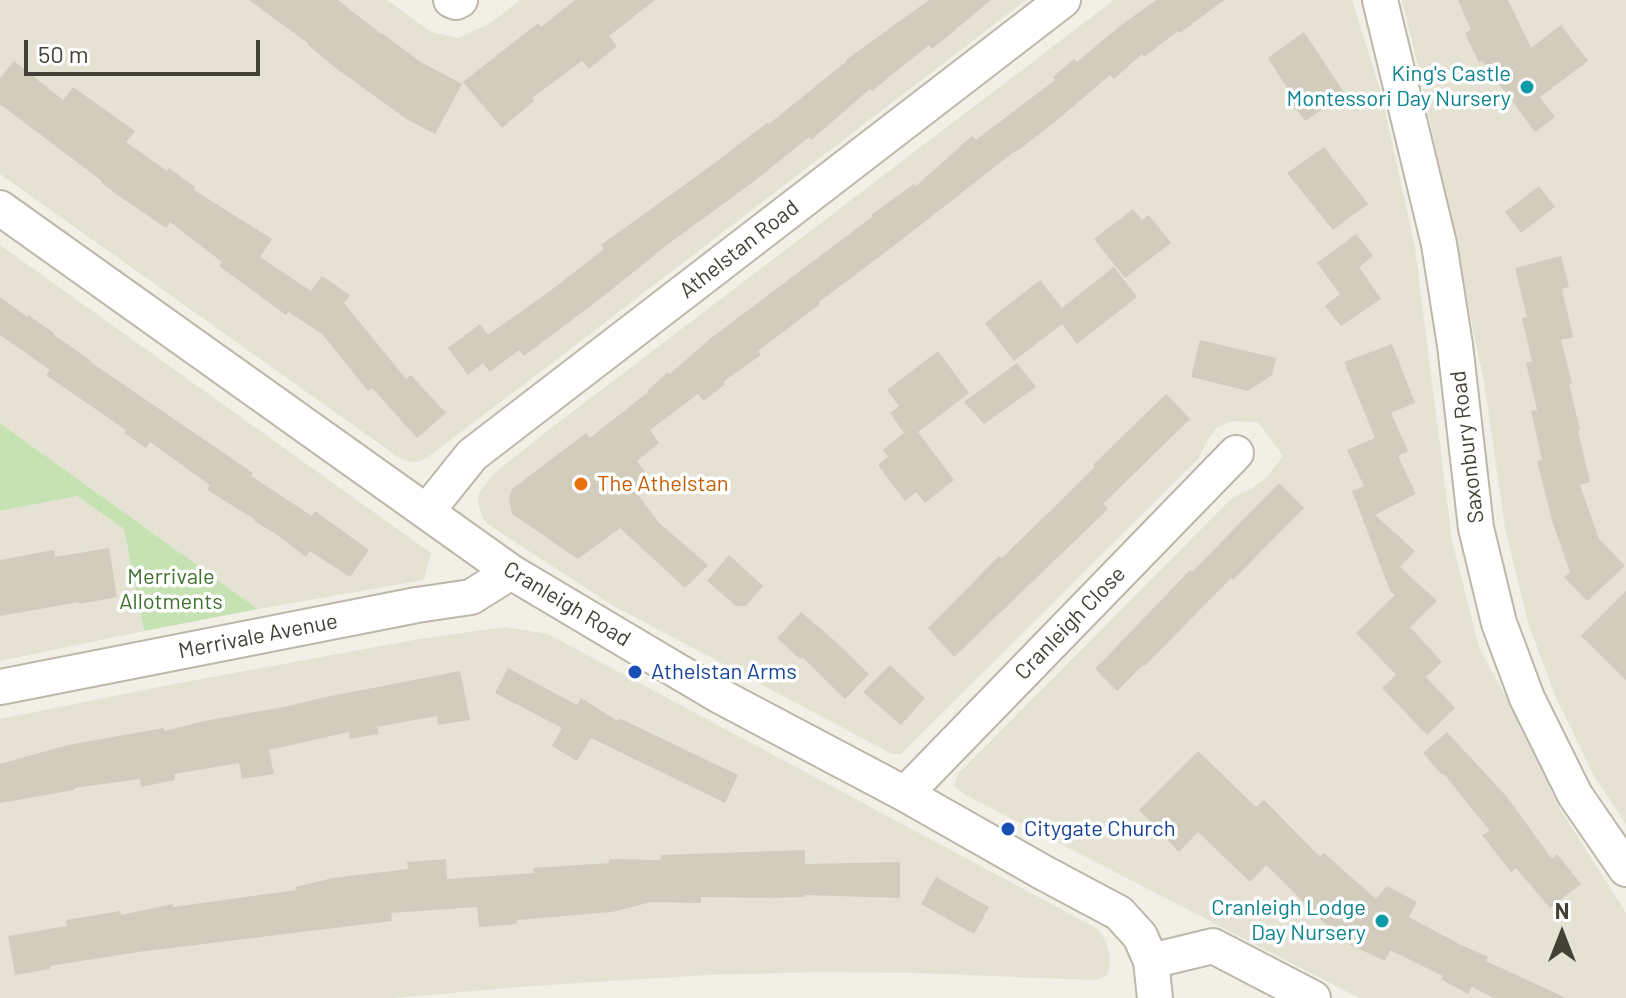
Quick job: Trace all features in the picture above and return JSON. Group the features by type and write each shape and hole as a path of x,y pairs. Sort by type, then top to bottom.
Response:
{"street":[{"path":"451,0 460,0"},
{"name":"Athelstan Road","path":"427,511 472,455 1063,0"},
{"name":"Saxonbury Road","path":"1380,0 1439,244 1455,345 1476,528 1499,623 1527,698 1575,795 1626,869"},
{"name":"Cranleigh Road","path":"0,208 511,572 718,695 1119,913 1140,936 1151,961 1155,998"},
{"name":"Cranleigh Close","path":"905,794 1236,453"},
{"name":"Merrivale Avenue","path":"0,687 471,597 511,572"},
{"path":"1151,961 1213,946 1313,998"}],"shaded area":[{"path":"0,0 387,0 431,32 459,38 489,24 520,0 1026,0 535,376 428,457 417,462 398,457 0,174"},
{"path":"1114,0 1352,0 1381,93 1415,247 1452,541 1479,647 1560,809 1626,913 1626,998 1359,998 964,794 954,786 958,774 1232,498 1266,478 1283,456 1258,422 1233,421 1216,428 1198,459 901,754 892,754 612,605 489,525 482,517 478,495 492,475"},
{"path":"1402,0 1626,0 1626,824 1594,776 1555,695 1528,623 1505,528 1484,382"},
{"path":"0,245 431,553 424,580 258,609 0,423"},
{"path":"77,496 124,529 144,631 0,661 0,511"},
{"path":"505,627 548,634 1098,929 1109,953 1110,969 1106,976 1092,980 821,972 707,975 394,998 0,998 0,719 419,639"}],"green space":[{"name":"Merrivale Allotments","path":"0,423 258,609 144,631 124,529 77,496 0,511"}],"building":[{"path":"249,0 338,0 419,61 462,84 435,134 408,120 337,69"},
{"path":"575,0 655,0 609,36 617,46 589,69 582,61 532,98 534,101 502,128 463,82 538,23 541,27"},
{"path":"929,0 991,0 932,49 929,45 872,91 870,89 811,140 809,137 524,356 519,350 490,372 483,363 468,375 448,348 480,324 488,335 550,291 604,249 601,245 769,124 846,60"},
{"path":"1156,0 1224,0 1144,57 1142,54 1114,79 1110,75 1055,122 819,302 758,351 761,355 723,382 725,384 704,401 698,394 650,430 659,443 637,461 651,480 636,492 659,523 708,565 685,588 620,528 578,559 512,514 509,499 512,489 586,433 590,438 711,338 871,215 914,184 916,186 972,136 976,140 1055,80 1053,77 1074,59 1077,62"},
{"path":"1458,0 1508,0 1531,48 1561,25 1588,61 1540,97 1555,117 1535,132 1482,61 1479,63 1465,33 1471,30"},
{"path":"1304,32 1345,94 1305,121 1289,100 1293,97 1268,58"},
{"path":"14,61 63,100 73,87 135,131 126,142 272,239 260,257 311,291 322,276 350,295 344,303 406,379 411,375 446,413 417,438 372,388 368,391 322,334 288,312 286,315 219,266 222,262 170,222 166,228 120,197 0,104 0,78"},
{"path":"1324,147 1368,204 1333,230 1287,173"},
{"path":"1539,186 1555,207 1521,233 1505,212"},
{"path":"1133,209 1142,220 1149,215 1171,243 1125,278 1094,239"},
{"path":"1356,234 1373,256 1359,267 1381,299 1341,326 1325,306 1340,294 1317,263"},
{"path":"1561,256 1569,287 1562,289 1573,337 1561,340 1590,482 1580,485 1599,539 1625,566 1587,601 1564,577 1570,572 1552,520 1537,461 1542,460 1531,411 1537,410 1526,363 1532,361 1522,318 1527,317 1515,268"},
{"path":"1114,267 1137,297 1077,344 1062,324 1014,361 985,323 1040,280 1062,308"},
{"path":"0,297 253,473 251,476 312,516 315,511 369,550 350,577 310,551 306,557 256,520 207,490 210,485 150,442 146,448 124,433 126,430 46,375 50,370 0,335"},
{"path":"1200,340 1276,358 1272,375 1248,391 1191,377"},
{"path":"1392,344 1415,403 1391,413 1408,451 1398,456 1416,494 1375,515 1415,551 1400,567 1437,601 1410,627 1442,662 1426,677 1455,708 1427,735 1382,688 1396,675 1356,633 1395,595 1390,591 1352,491 1364,486 1347,450 1375,438 1344,362"},
{"path":"938,351 969,393 918,432 954,480 925,503 916,492 905,501 878,465 888,457 883,450 904,433 890,413 899,406 887,390"},
{"path":"1017,363 1036,387 984,424 964,402"},
{"path":"1166,394 1190,419 1103,504 1108,509 954,657 928,628"},
{"path":"1279,483 1304,508 1117,691 1095,669"},
{"path":"109,548 117,597 0,616 0,560 54,550 55,557"},
{"path":"729,555 763,586 746,606 736,606 707,581"},
{"path":"1626,591 1626,680 1581,636"},
{"path":"801,612 869,674 845,699 802,657 800,659 777,638"},
{"path":"890,665 925,698 901,725 863,692"},
{"path":"508,668 577,705 581,698 618,721 619,718 738,775 725,803 591,738 577,761 552,746 562,728 495,693"},
{"path":"460,671 470,720 438,725 437,716 377,727 379,734 350,739 349,732 269,750 274,774 242,779 239,763 174,774 175,780 141,787 140,779 0,803 0,764 68,745 164,728 165,731"},
{"path":"1447,732 1507,797 1552,859 1557,854 1581,884 1550,908 1516,868 1511,872 1482,835 1490,831 1423,753"},
{"path":"1198,751 1256,807 1264,800 1320,857 1324,853 1376,899 1387,886 1417,902 1409,917 1488,957 1486,961 1566,998 1494,998 1472,987 1468,994 1441,979 1443,976 1390,950 1385,961 1344,942 1266,865 1250,882 1198,832 1179,852 1139,810"},
{"path":"805,850 805,864 900,862 900,898 805,895 701,897 701,903 651,902 612,912 517,920 517,924 479,927 477,907 391,913 392,921 138,952 50,966 50,969 15,975 8,936 67,926 66,920 120,911 121,915 173,904 173,907 296,890 295,887 333,878 408,869 407,862 446,859 447,879 534,873 533,868 609,863 609,859 661,860 661,855"},
{"path":"936,877 989,907 974,934 921,904"}],"place":[{"name":"King's Castle Montessori Day Nursery","path":"1527,87"},
{"name":"The Athelstan","path":"581,484"},
{"name":"Athelstan Arms","path":"635,672"},
{"name":"Citygate Church","path":"1008,829"},
{"name":"Cranleigh Lodge Day Nursery","path":"1382,921"}]}
